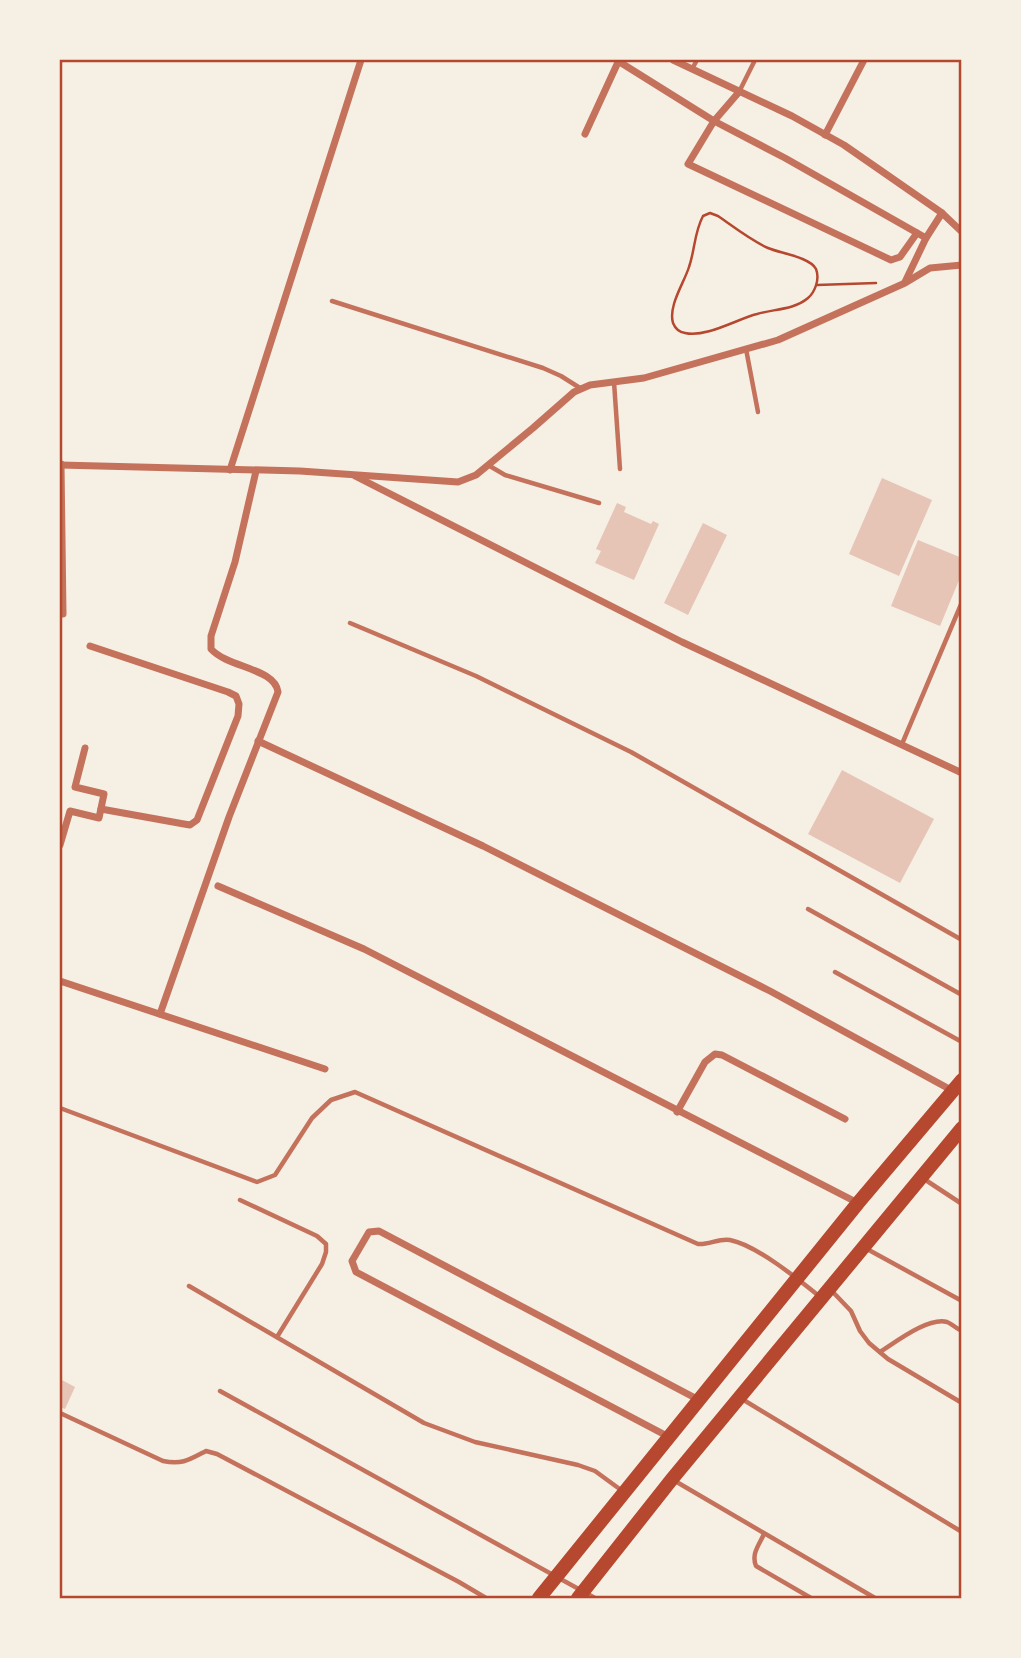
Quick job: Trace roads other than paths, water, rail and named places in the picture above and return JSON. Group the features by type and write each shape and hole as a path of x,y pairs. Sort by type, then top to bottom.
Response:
{"main road":[{"path":"539,1598 858,1203 957,1086"},
{"path":"586,1596 671,1479 960,1132"}],"street":[{"path":"230,470 361,60"},
{"path":"585,134 618,60 715,121 926,238"},
{"path":"673,60 792,116 825,135 942,213 961,232"},
{"path":"825,135 863,60"},
{"path":"739,92 715,121 688,164 891,260 900,257 917,233"},
{"path":"905,283 926,238 942,213"},
{"path":"63,614 60,465 351,474 458,482 476,475 574,392 590,385 644,378 778,340 905,283 930,268 961,265"},
{"path":"160,1014 278,692 272,678 218,656 211,649 211,636 235,562 256,471"},
{"path":"351,474 682,642 961,773"},
{"path":"90,646 228,692 236,696 239,704 238,716 197,820 190,825 101,808"},
{"path":"258,741 483,846 957,1086"},
{"path":"60,845 70,811 99,818 104,794 75,787 85,748"},
{"path":"218,886 364,949 858,1203"},
{"path":"60,981 325,1069"},
{"path":"677,1112 705,1062 715,1054 722,1055 845,1119"},
{"path":"670,1438 356,1272 352,1261 369,1232 379,1231 699,1401"}],"lane":[{"path":"692,69 697,60"},
{"path":"739,92 755,60"},
{"path":"332,301 543,368 581,389"},
{"path":"746,349 758,412"},
{"path":"614,382 620,469"},
{"path":"488,465 505,475 599,503"},
{"path":"902,744 961,601"},
{"path":"349,623 534,702 631,752 961,940"},
{"path":"808,909 961,995"},
{"path":"835,972 961,1042"},
{"path":"60,1108 257,1181 275,1175 312,1118 331,1100 355,1091 698,1244 708,1245 723,1239 745,1245 798,1279 843,1300 869,1343 961,1403"},
{"path":"921,1177 961,1204"},
{"path":"240,1200 317,1236 326,1244 321,1264 277,1337"},
{"path":"863,1246 961,1301"},
{"path":"189,1286 425,1423 475,1442 578,1465 595,1471 625,1493"},
{"path":"880,1352 926,1324 947,1322 961,1331"},
{"path":"220,1391 557,1577 586,1596"},
{"path":"738,1397 961,1532"},
{"path":"60,1413 163,1461 177,1464 187,1462 205,1451 218,1454 486,1598"},
{"path":"671,1479 875,1598"},
{"path":"764,1534 754,1553 756,1566 811,1598"}]}
